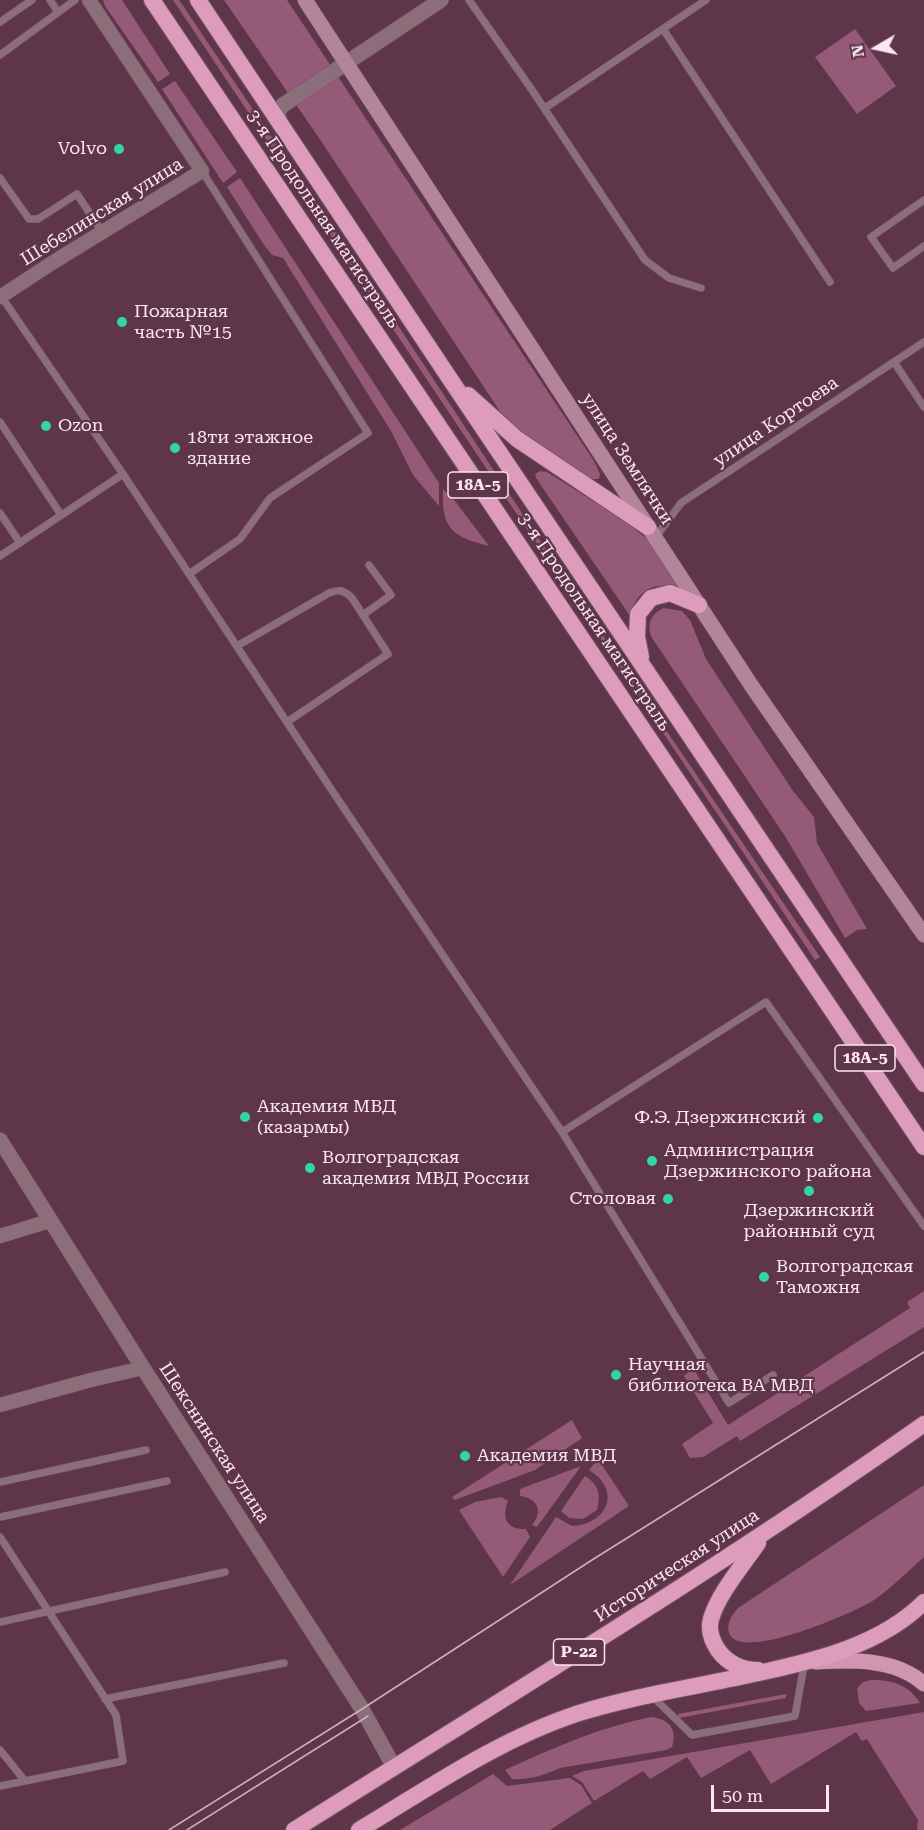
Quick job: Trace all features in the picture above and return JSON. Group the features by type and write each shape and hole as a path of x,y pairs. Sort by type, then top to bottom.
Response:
{"highway":[{"name":"3-я Продольная магистраль","path":"152,0 924,1147"},
{"name":"3-я Продольная магистраль","path":"198,0 924,1084"},
{"path":"448,376 517,439 652,533"},
{"path":"643,666 637,637 638,614 651,598 670,593 699,605"},
{"name":"Историческая улица","path":"294,1830 763,1535 924,1424"},
{"name":"Р-22","path":"763,1535 716,1606 710,1620 710,1632 713,1643 722,1656 735,1665 750,1670 771,1670"},
{"name":"Р-22","path":"359,1830 477,1759 540,1726 597,1708 804,1663 847,1648 882,1632 924,1602"}],"main road":[{"name":"улица Землячки","path":"305,0 699,605 924,935"},
{"path":"804,1663 849,1660 878,1663 904,1672 924,1684"}],"street":[{"name":"Шебелинская улица","path":"0,295 202,171 89,0"},
{"path":"279,120 280,107 441,0"},
{"name":"Шекснинская улица","path":"0,1140 142,1368 362,1709 394,1767"},
{"path":"0,1236 50,1221"},
{"path":"0,1404 142,1368"}],"lane":[{"path":"0,22 23,3 32,0"},
{"path":"50,0 58,12"},
{"path":"0,55 75,0"},
{"path":"469,0 545,108 645,260 669,278 701,288"},
{"path":"545,108 706,0"},
{"path":"663,29 830,282"},
{"path":"189,574 240,539 270,498 368,433 202,171"},
{"path":"0,178 29,219 38,219 77,194 102,232"},
{"path":"924,200 871,237 893,268 924,246"},
{"path":"0,295 123,474 562,1132 729,1403 773,1375"},
{"name":"улица Кортоева","path":"652,533 681,503 924,342"},
{"path":"894,362 924,407"},
{"path":"0,422 61,515"},
{"path":"0,556 123,474"},
{"path":"0,513 20,543"},
{"path":"363,615 391,595 369,565"},
{"path":"237,646 338,590 346,592 363,615 388,654 287,722"},
{"path":"562,1132 766,1002 924,1226"},
{"path":"0,1482 146,1450"},
{"path":"0,1517 167,1481"},
{"path":"0,1537 116,1715 123,1761 0,1786"},
{"path":"0,1622 225,1572"},
{"path":"652,1696 692,1736 795,1716 804,1663"},
{"path":"105,1699 284,1664"},
{"path":"0,1750 25,1781"}],"shaded area":[{"path":"103,0 122,0 170,74 158,82"},
{"path":"173,0 179,0 348,250 643,696 820,957 815,960"},
{"path":"224,0 287,0 594,461 600,474 599,479 592,479 519,433 505,419 321,141"},
{"path":"855,29 896,86 857,114 815,57"},
{"path":"175,81 237,172 223,183 162,89"},
{"path":"240,178 439,483 439,506 413,475 391,431 283,258 272,255 264,245 227,187"},
{"path":"540,471 547,472 623,520 646,538 679,588 662,585 647,590 637,600 630,616 536,478 535,474"},
{"path":"443,489 455,501 489,546 466,539 451,529 444,513"},
{"path":"664,608 682,611 690,620 706,659 793,791 814,817 817,843 867,929 857,930 845,938 785,836 652,638 651,620"},
{"path":"924,1291 924,1327 740,1441 737,1436 703,1457 690,1458 682,1444 713,1423 684,1376 693,1368 728,1425 910,1308 907,1302"},
{"path":"572,1420 582,1438 535,1470 455,1500 452,1497"},
{"path":"598,1459 629,1506 510,1585 556,1517 572,1526 584,1524 602,1513 608,1496 599,1478 589,1470"},
{"path":"581,1466 537,1527 532,1525 538,1515 537,1506 531,1499 520,1496 520,1489"},
{"path":"585,1476 598,1490 597,1510 583,1519 569,1518 561,1511"},
{"path":"924,1485 924,1557 878,1597 860,1608 821,1625 774,1639 753,1642 737,1641 729,1633 729,1623 738,1608"},
{"path":"501,1497 508,1501 505,1513 507,1522 519,1529 526,1529 530,1537 503,1577 459,1510 475,1502"},
{"path":"871,1680 900,1685 911,1692 920,1703 866,1711 859,1703 857,1688 863,1682"},
{"path":"786,1694 786,1698 679,1718 678,1714"},
{"path":"924,1712 924,1830 917,1830 918,1820 867,1739 862,1741 856,1732 771,1784 750,1750 701,1778 687,1757 650,1779 643,1771 594,1801 582,1782 572,1776 584,1771"},
{"path":"651,1717 663,1720 673,1730 672,1747 666,1750 560,1768 524,1779 512,1779 505,1770 595,1732"},
{"path":"493,1774 507,1786 570,1778 581,1785 592,1803 550,1830 400,1830"}],"tram line":[{"path":"169,1830 362,1709 592,1560 924,1352"},
{"path":"187,1830 368,1716"}],"place":[{"name":"Volvo","path":"119,149"},
{"name":"Пожарная часть №15","path":"122,322"},
{"name":"Ozon","path":"46,426"},
{"name":"18ти этажное здание","path":"175,448"},
{"name":"Академия МВД (казармы)","path":"245,1117"},
{"name":"Ф.Э. Дзержинский","path":"818,1118"},
{"name":"Администрация Дзержинского района","path":"652,1161"},
{"name":"Волгоградская академия МВД России","path":"310,1168"},
{"name":"Дзержинский районный суд","path":"809,1191"},
{"name":"Столовая","path":"668,1199"},
{"name":"Волгоградская Таможня","path":"764,1277"},
{"name":"Научная библиотека ВА МВД","path":"616,1375"},
{"name":"Академия МВД","path":"465,1456"}]}
